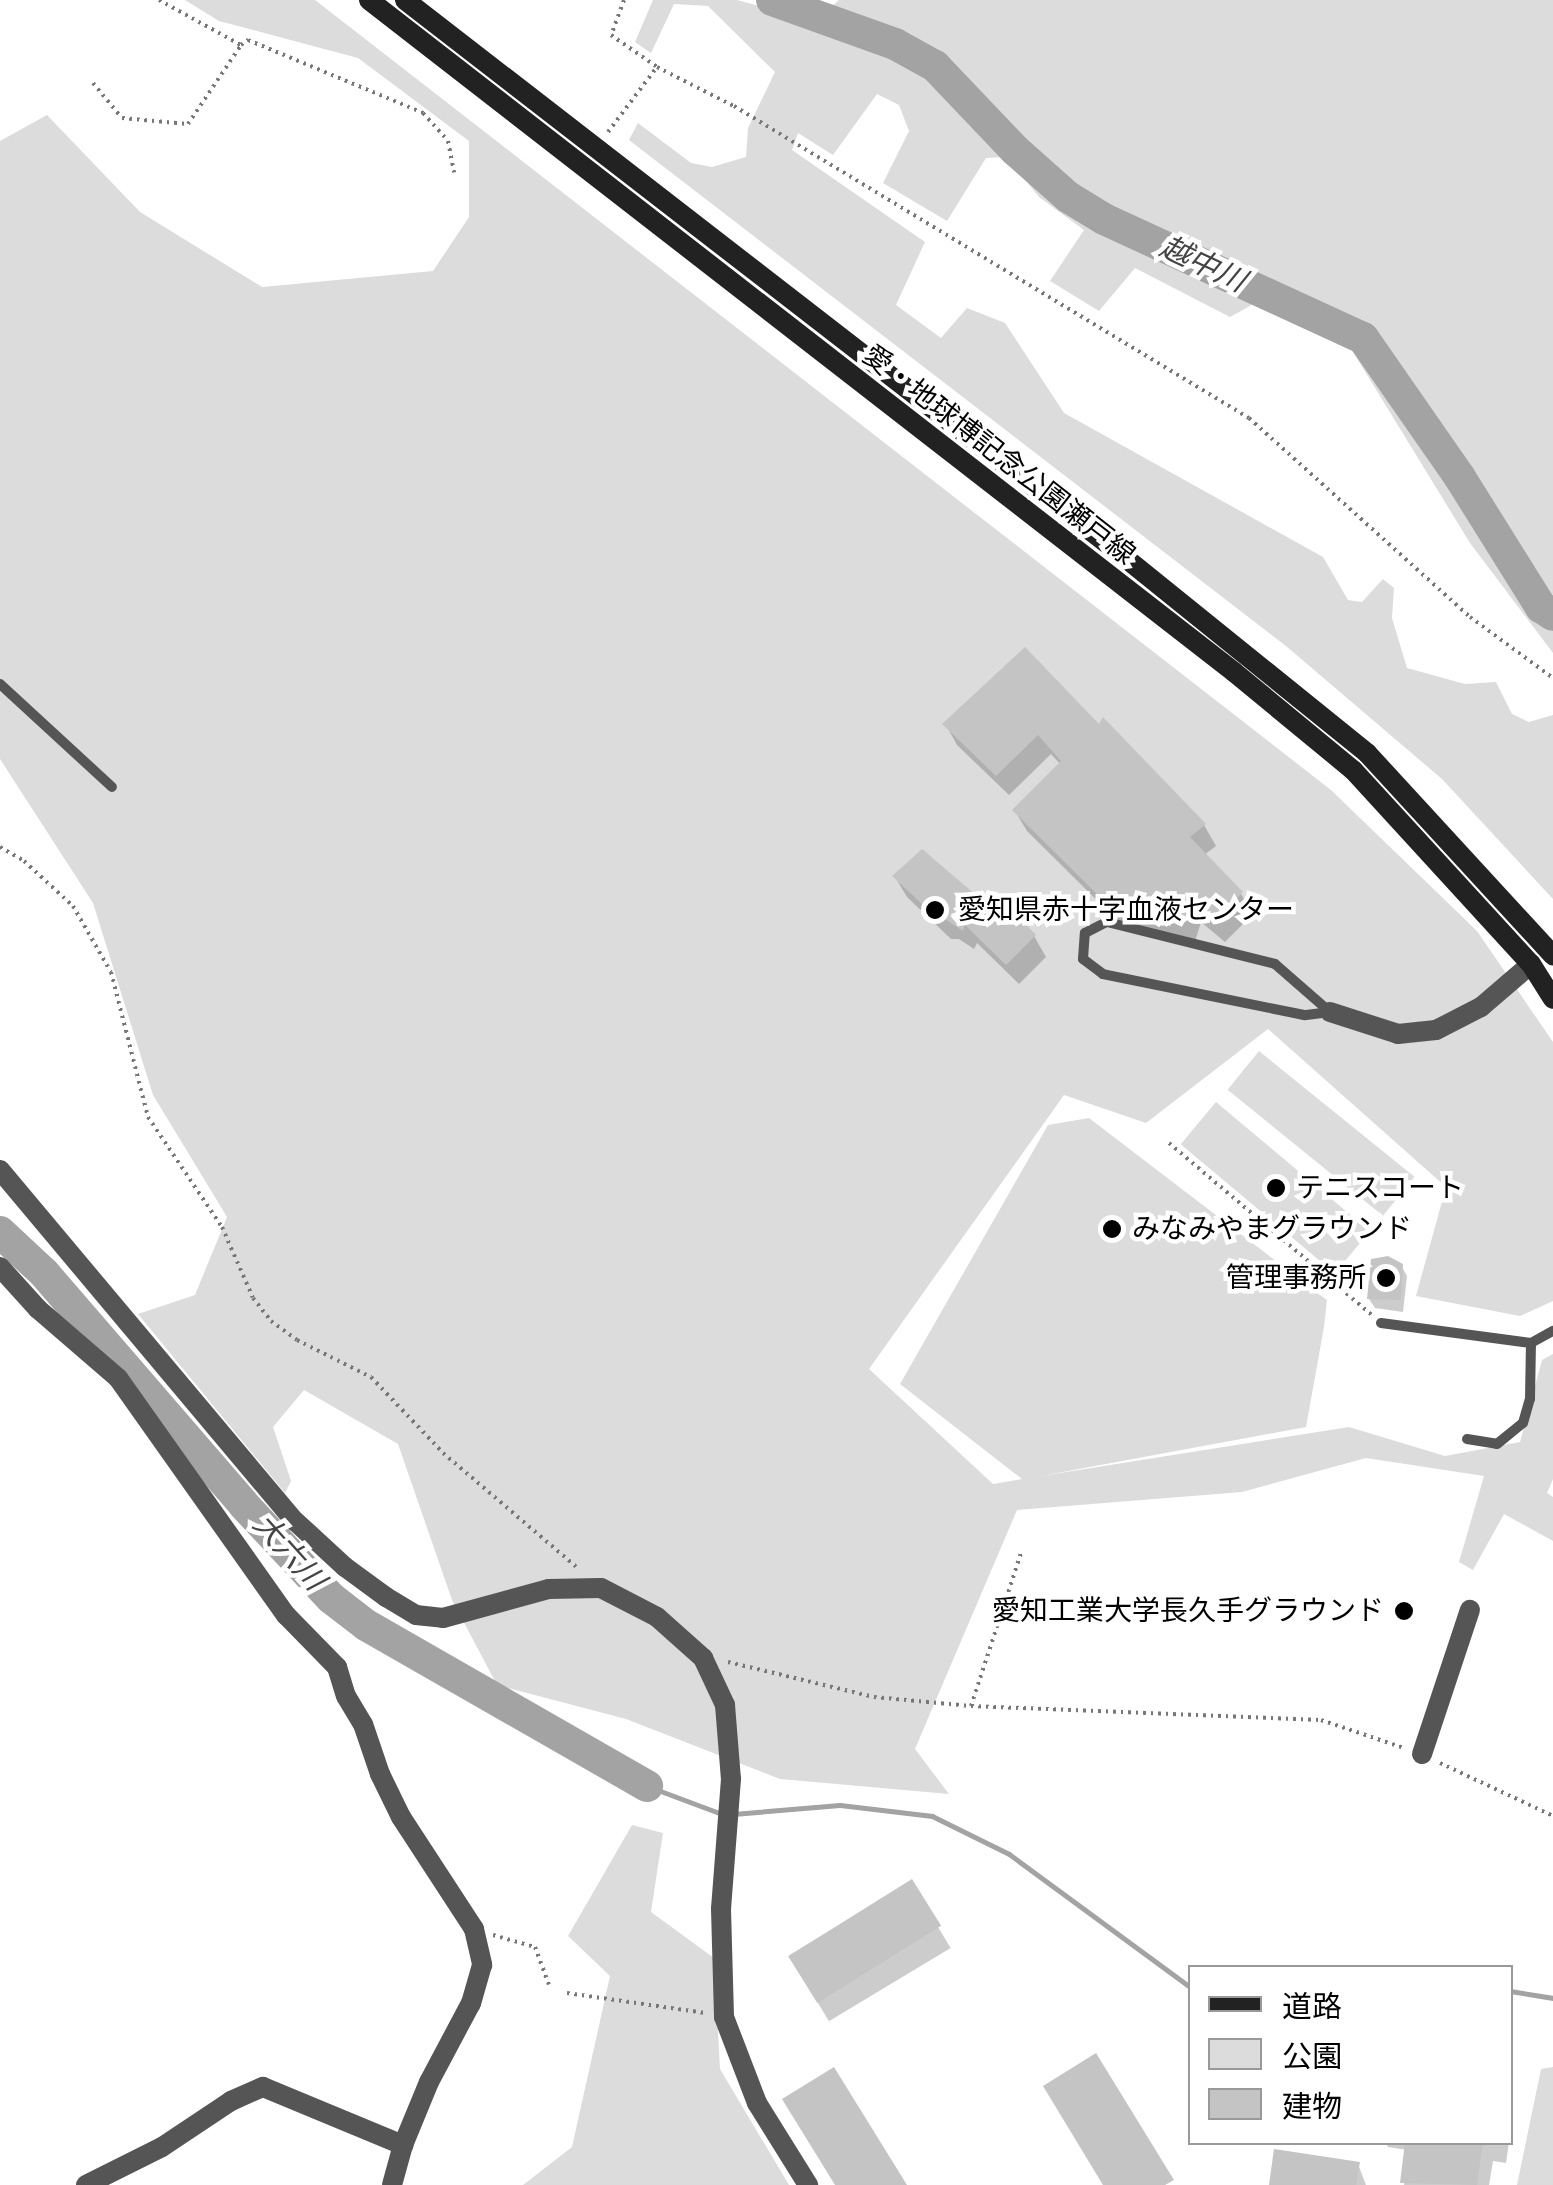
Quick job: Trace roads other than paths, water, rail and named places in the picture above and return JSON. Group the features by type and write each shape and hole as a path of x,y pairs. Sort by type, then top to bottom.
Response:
{"main road":[{"name":"愛・地球博記念公園瀬戸線","path":"368,0 1338,758 1442,864 1531,964 1553,998"},
{"name":"愛・地球博記念公園瀬戸線","path":"405,0 1124,556 1367,753 1551,950"}],"street":[{"path":"1330,1012 1398,1034 1436,1030 1481,1006 1551,950"},
{"path":"0,1170 295,1521 345,1567 386,1597 416,1616 443,1618 549,1590 601,1588 657,1617 703,1658 725,1705 730,1778 722,1909 724,2016 757,2103 808,2185"},
{"path":"0,1267 38,1309 118,1378 286,1615 337,1666 346,1696 363,1724 380,1774 401,1817 474,1929 482,1965 471,2003 403,2145 392,2185"},
{"path":"1422,1754 1470,1610"},
{"path":"86,2185 162,2148 231,2101 263,2087 403,2145"}],"lane":[{"path":"0,684 112,787"},
{"path":"1107,922 1275,964 1330,1012 1304,1015 1103,974 1082,959 1084,933 1107,922"},
{"path":"1382,1324 1532,1343 1553,1331"},
{"path":"1468,1439 1497,1444 1522,1423 1530,1400 1532,1343"}],"waterway":[{"name":"越中川","path":"772,0 895,44 935,66 1015,150 1068,197 1104,219 1363,338 1459,476 1541,607 1553,615"},
{"name":"大六川","path":"0,1232 44,1273 244,1505 331,1598 366,1625 647,1786"},
{"path":"647,1786 722,1814"},
{"path":"733,1814 840,1805 932,1816 1009,1854 1188,1986"},
{"path":"1513,1991 1553,1998"}],"place":[{"name":"愛知県赤十字血液センター","path":"935,910"},
{"name":"テニスコート","path":"1276,1188"},
{"name":"みなみやまグラウンド","path":"1112,1229"},
{"name":"管理事務所","path":"1386,1278"},
{"name":"愛知工業大学長久手グラウンド","path":"1404,1611"}]}
